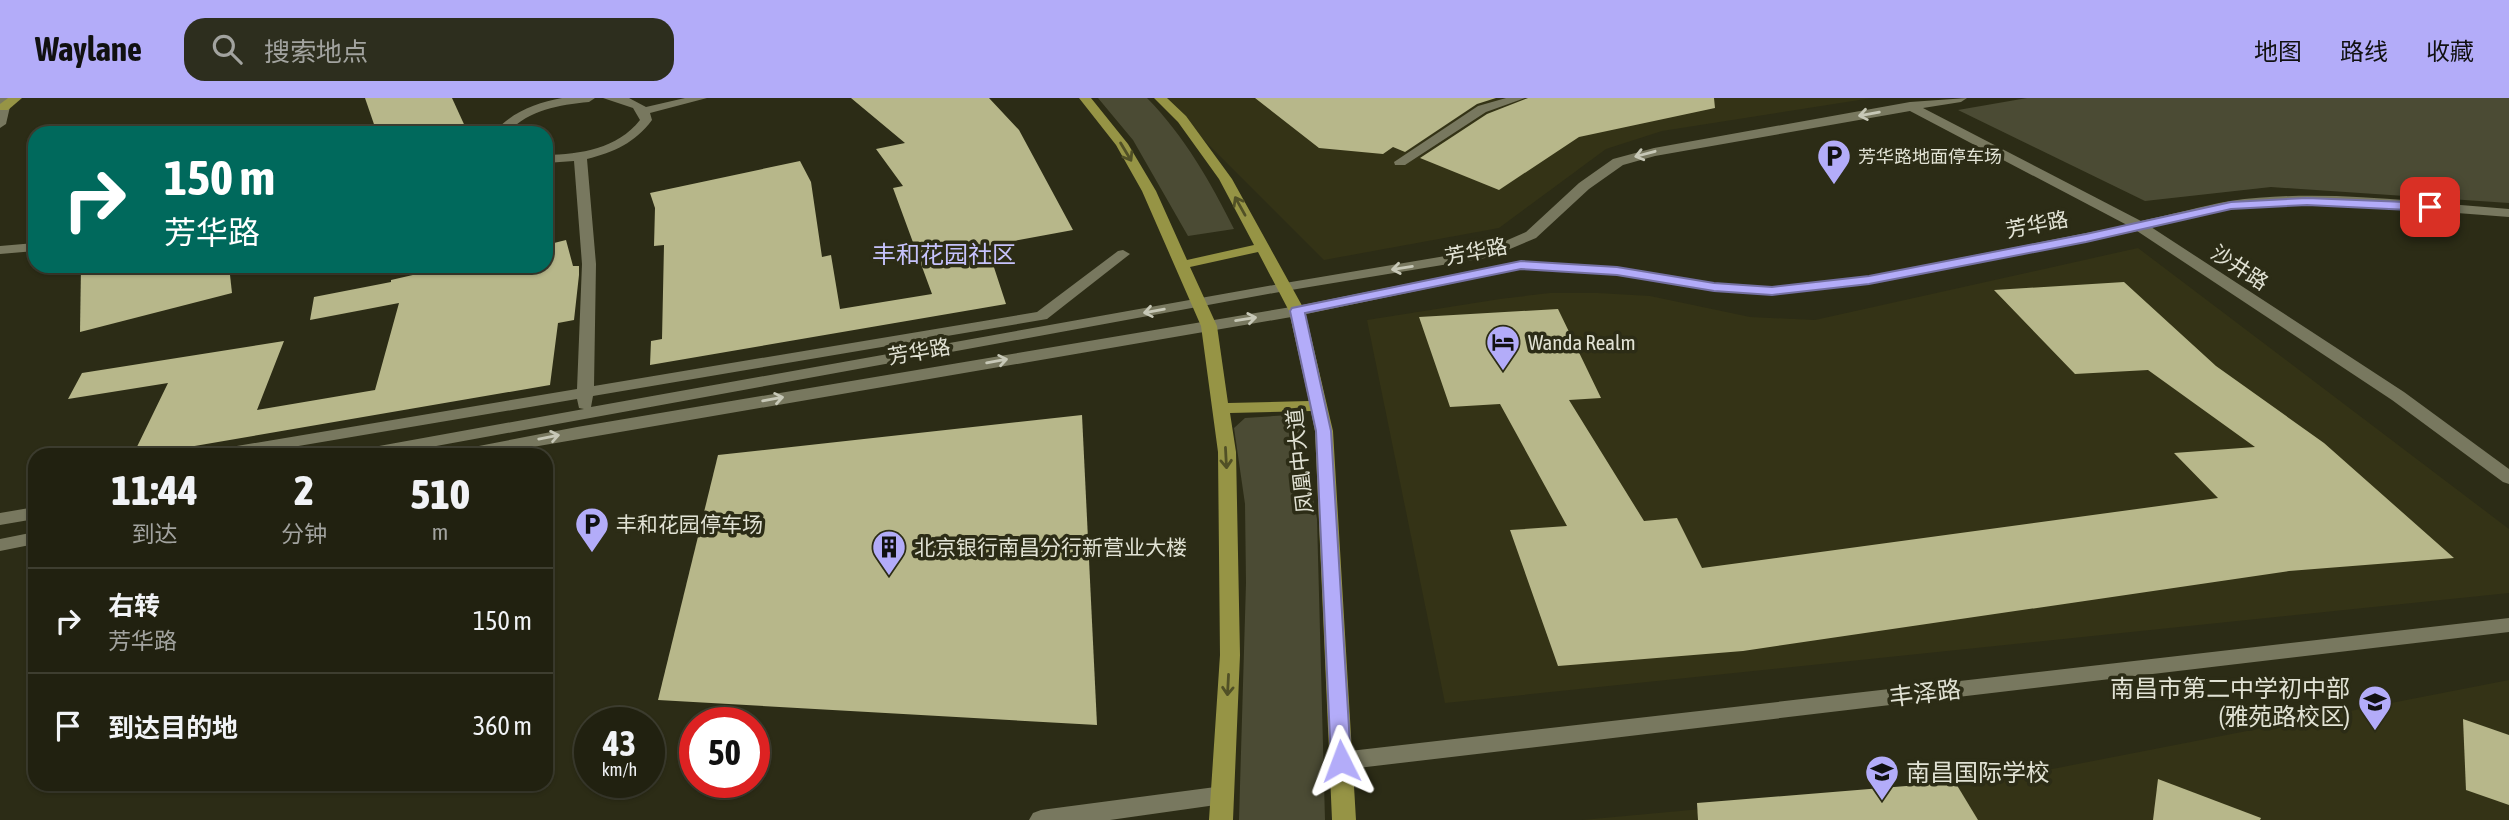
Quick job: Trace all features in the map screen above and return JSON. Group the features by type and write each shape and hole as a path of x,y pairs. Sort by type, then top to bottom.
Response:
{"main road":[{"path":"5,103 16,98"},
{"path":"1085,98 1122,145 1149,191 1209,326 1227,453 1230,655 1221,820"},
{"name":"凤凰中大道","path":"1160,98 1182,119 1225,179 1297,311 1324,431 1344,820"},
{"path":"1182,265 1262,247"},
{"path":"1220,408 1318,406"}],"street":[{"path":"506,126 525,113 571,99 589,98"},
{"path":"609,98 625,100 644,111 701,98"},
{"path":"1400,162 1482,109 1519,98"},
{"name":"沙井路","path":"1893,98 2138,225 2398,396 2509,478"},
{"name":"芳华路","path":"396,448 1285,287 1491,253 1531,235 1584,186 1619,162 1654,152 1961,98"},
{"path":"0,124 5,103"},
{"path":"553,158 580,156 605,149 633,135 646,120 644,111"},
{"path":"580,156 589,264 585,414"},
{"name":"芳华路","path":"494,448 1297,311 1521,265 1617,271 1714,287 1772,291 1869,280 2086,238 2231,205 2307,201 2379,203 2509,213"},
{"path":"0,250 28,248"},
{"path":"256,448 1042,316 1124,254"},
{"path":"0,519 28,514"},
{"path":"0,545 28,539"},
{"name":"丰泽路","path":"1341,761 2509,625"},
{"path":"1041,820 1223,795"}],"shaded area":[{"path":"1162,98 1872,98 1662,131 1606,149 1499,228 1324,260"},
{"path":"2138,248 2509,529 2509,593 1445,703 1367,320 1550,293 1598,293 1650,296 1750,317 1815,320"},
{"name":"南昌市第二中学初中部 (雅苑路校区)","path":"2509,680 2509,820 1582,820 1975,784"}],"green space":[{"path":"1098,98 1147,98 1196,160 1234,229 1188,236 1133,140"},
{"path":"2027,98 2509,98 2509,203 2271,187 2145,201 1958,110"},
{"path":"1290,415 1298,419 1317,519 1325,820 1239,820 1246,583 1245,504 1234,428 1245,418"}],"building":[{"path":"365,98 452,98 465,126 375,126"},
{"path":"851,98 989,98 1019,130 1073,230 987,246 1006,304 650,365 651,341 662,339 664,245 654,246 655,208 650,193 800,161 811,182 822,257 831,255 840,309 932,294 893,188 903,186 876,149 905,143"},
{"path":"1255,98 1496,98 1477,104 1405,152 1393,147 1383,154 1319,148"},
{"path":"1528,98 1714,98 1715,108 1579,137 1499,190 1420,158 1487,114"},
{"path":"566,240 573,266 579,266 579,275 574,320 558,323 550,385 183,448 136,448 168,383 68,399 82,373 284,341 257,410 375,390 399,303 310,320 314,297 391,282 422,273 553,273 553,243"},
{"path":"81,273 230,273 232,293 80,332"},
{"path":"2124,282 2216,366 2324,443 2454,558 2289,571 1743,651 1558,666 1510,530 1567,526 1500,404 1450,407 1419,317 1558,309 1601,398 1569,400 1644,521 1677,518 1702,568 2218,498 2174,453 2255,447 2148,370 2075,374 1994,290"},
{"name":"北京银行南昌分行新营业大楼","path":"1082,415 1097,725 658,700 718,455"},
{"path":"2463,719 2509,735 2509,805 2466,790"},
{"path":"2158,779 2261,818 2153,820"},
{"name":"南昌国际学校","path":"1955,782 1978,820 1698,820 1697,803"}],"place":[{"name":"芳华路地面停车场","path":"1834,186"},
{"name":"Wanda Realm","path":"1503,372"},
{"name":"丰和花园停车场","path":"592,554"},
{"name":"北京银行南昌分行新营业大楼","path":"889,577"},
{"name":"南昌市第二中学初中部 (雅苑路校区)","path":"2375,732"},
{"name":"南昌国际学校","path":"1882,802"}],"district":[{"name":"丰和花园社区","path":"944,254"}],"route":[{"path":"1341,761 1324,431 1297,311 1521,265 1617,271 1714,287 1772,291 1869,280 2086,238 2231,205 2307,201 2430,207"}]}
